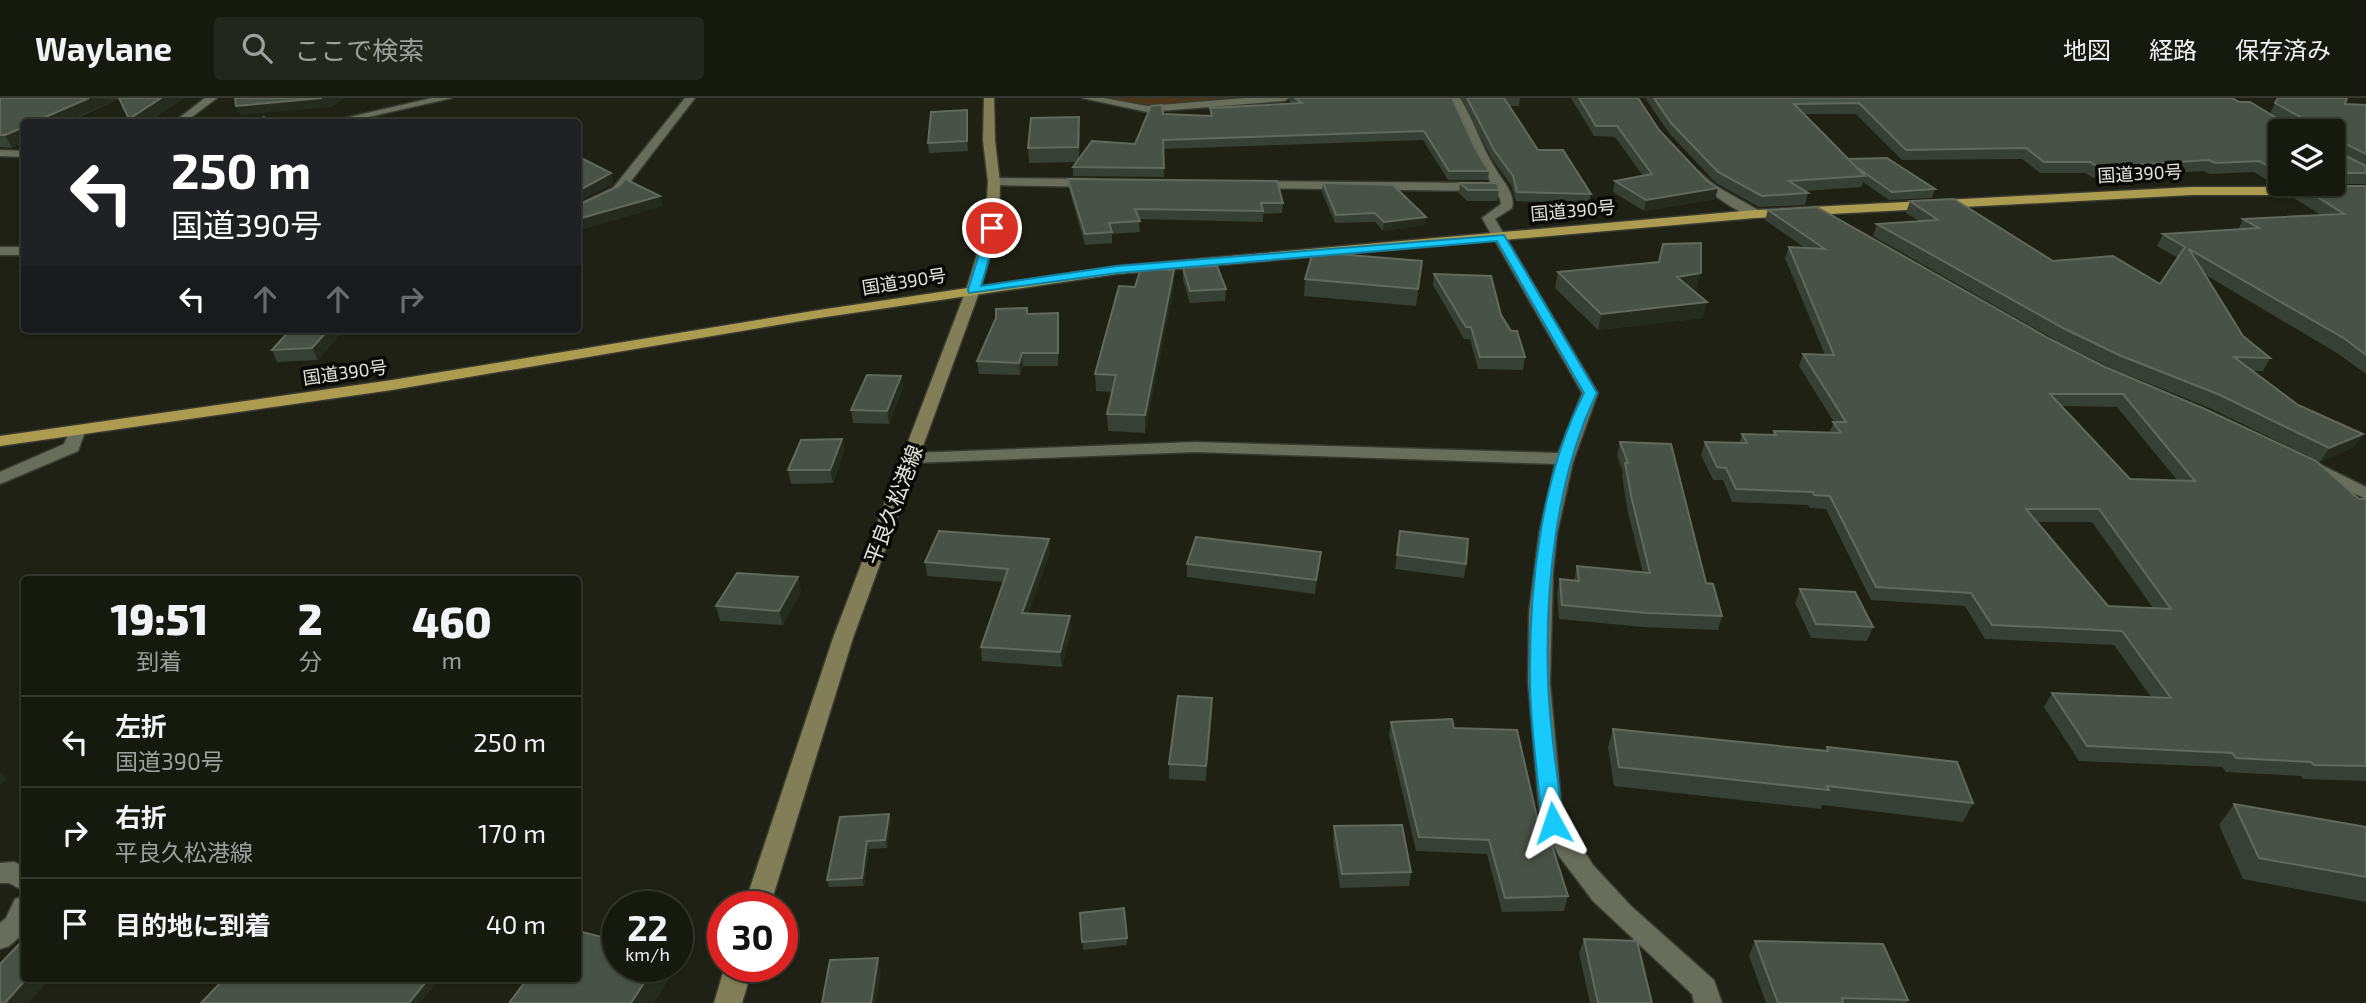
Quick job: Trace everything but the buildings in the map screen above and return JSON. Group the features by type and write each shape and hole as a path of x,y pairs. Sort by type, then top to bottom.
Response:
{"highway":[{"name":"国道390号","path":"0,441 393,385 974,290 1117,270 1755,214 2192,191 2366,191"}],"main road":[{"name":"平良久松港線","path":"762,891 843,638 974,290 992,228 994,182 989,141 989,98"},
{"path":"728,1003 734,982"}],"street":[{"path":"183,119 212,98"},
{"path":"347,119 447,98"},
{"path":"581,209 617,191 690,98"},
{"path":"1087,98 1147,108 1284,98"},
{"path":"1455,98 1484,162 1503,187 1508,205 1488,218 1591,393 1579,416 1566,458 1550,528 1541,612 1539,681 1553,823 1596,889 1704,988 1708,1003"},
{"path":"0,153 21,154"},
{"path":"1691,167 1710,188 1755,214"},
{"path":"994,182 1115,183"},
{"path":"1235,185 1503,187"},
{"path":"1817,211 1840,224"},
{"path":"0,251 21,251"},
{"path":"0,479 72,447 76,432"},
{"path":"912,458 1195,447 1566,458"},
{"path":"2291,456 2366,494"},
{"path":"0,873 14,872 21,878"},
{"path":"0,938 16,925 21,914"}],"shaded area":[{"path":"1088,98 1285,98 1147,109"}],"route":[{"path":"992,228 974,290 1117,270 1500,237 1591,393 1579,416 1566,458 1550,528 1541,598 1539,681 1553,823"}]}
